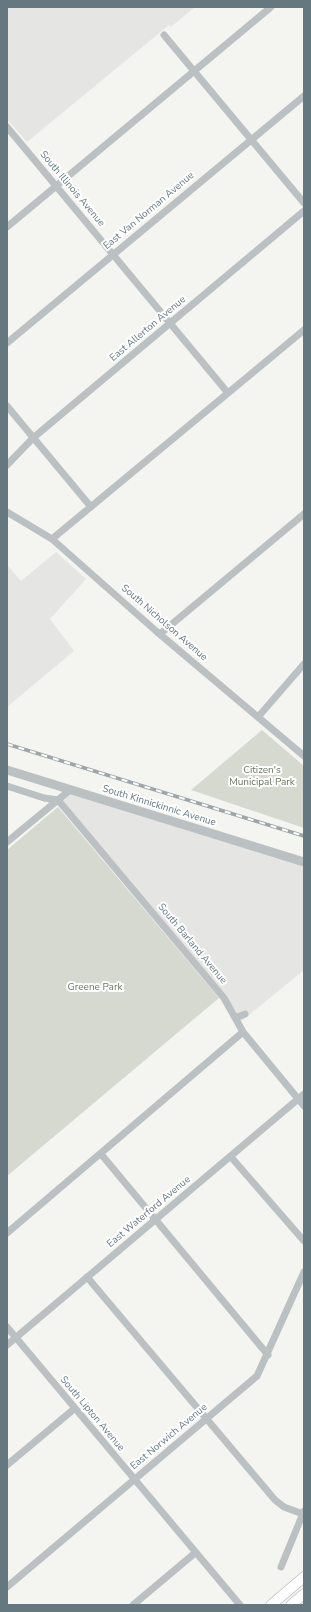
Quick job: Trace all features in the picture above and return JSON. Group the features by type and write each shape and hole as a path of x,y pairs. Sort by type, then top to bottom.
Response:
{"main road":[{"path":"271,1605 304,1577"},
{"path":"291,1605 304,1594"}],"street":[{"path":"7,227 271,7"},
{"path":"164,35 304,203"},
{"name":"East Van Norman Avenue","path":"7,343 304,96"},
{"name":"South Illinois Avenue","path":"7,127 228,393"},
{"name":"East Allerton Avenue","path":"7,465 33,438 304,210"},
{"path":"52,540 304,330"},
{"path":"7,406 91,507"},
{"name":"South Nicholson Avenue","path":"7,512 52,540 304,756"},
{"path":"160,634 304,514"},
{"path":"258,717 304,664"},
{"name":"South Kinnickinnic Avenue","path":"7,770 304,862"},
{"path":"7,786 44,798 58,800"},
{"path":"7,842 70,790"},
{"name":"South Barland Avenue","path":"58,800 224,998 243,1032 301,1097 304,1106"},
{"path":"235,1018 245,1014"},
{"path":"7,1233 243,1032"},
{"name":"East Waterford Avenue","path":"7,1345 301,1097"},
{"path":"101,1154 268,1355"},
{"path":"231,1157 304,1241"},
{"name":"East Norwich Avenue","path":"7,1587 257,1376 268,1355 304,1272"},
{"path":"87,1277 274,1500 284,1507 303,1512 281,1567"},
{"name":"South Lipton Avenue","path":"7,1327 74,1409 240,1605"},
{"path":"7,1465 74,1409"},
{"path":"133,1605 195,1553"}],"shaded area":[{"path":"7,7 195,7 171,27 169,25 27,142 7,119"},
{"path":"56,552 86,579 50,619 74,651 7,707 7,565 21,581"},
{"path":"70,790 304,862 304,970 238,1024 230,1008 58,800"}],"green space":[{"name":"Citizen's Municipal Park","path":"262,730 304,766 304,828 191,790"},
{"name":"Greene Park","path":"58,807 219,998 7,1176 7,850"}],"railway":[{"path":"7,744 304,836"}]}
